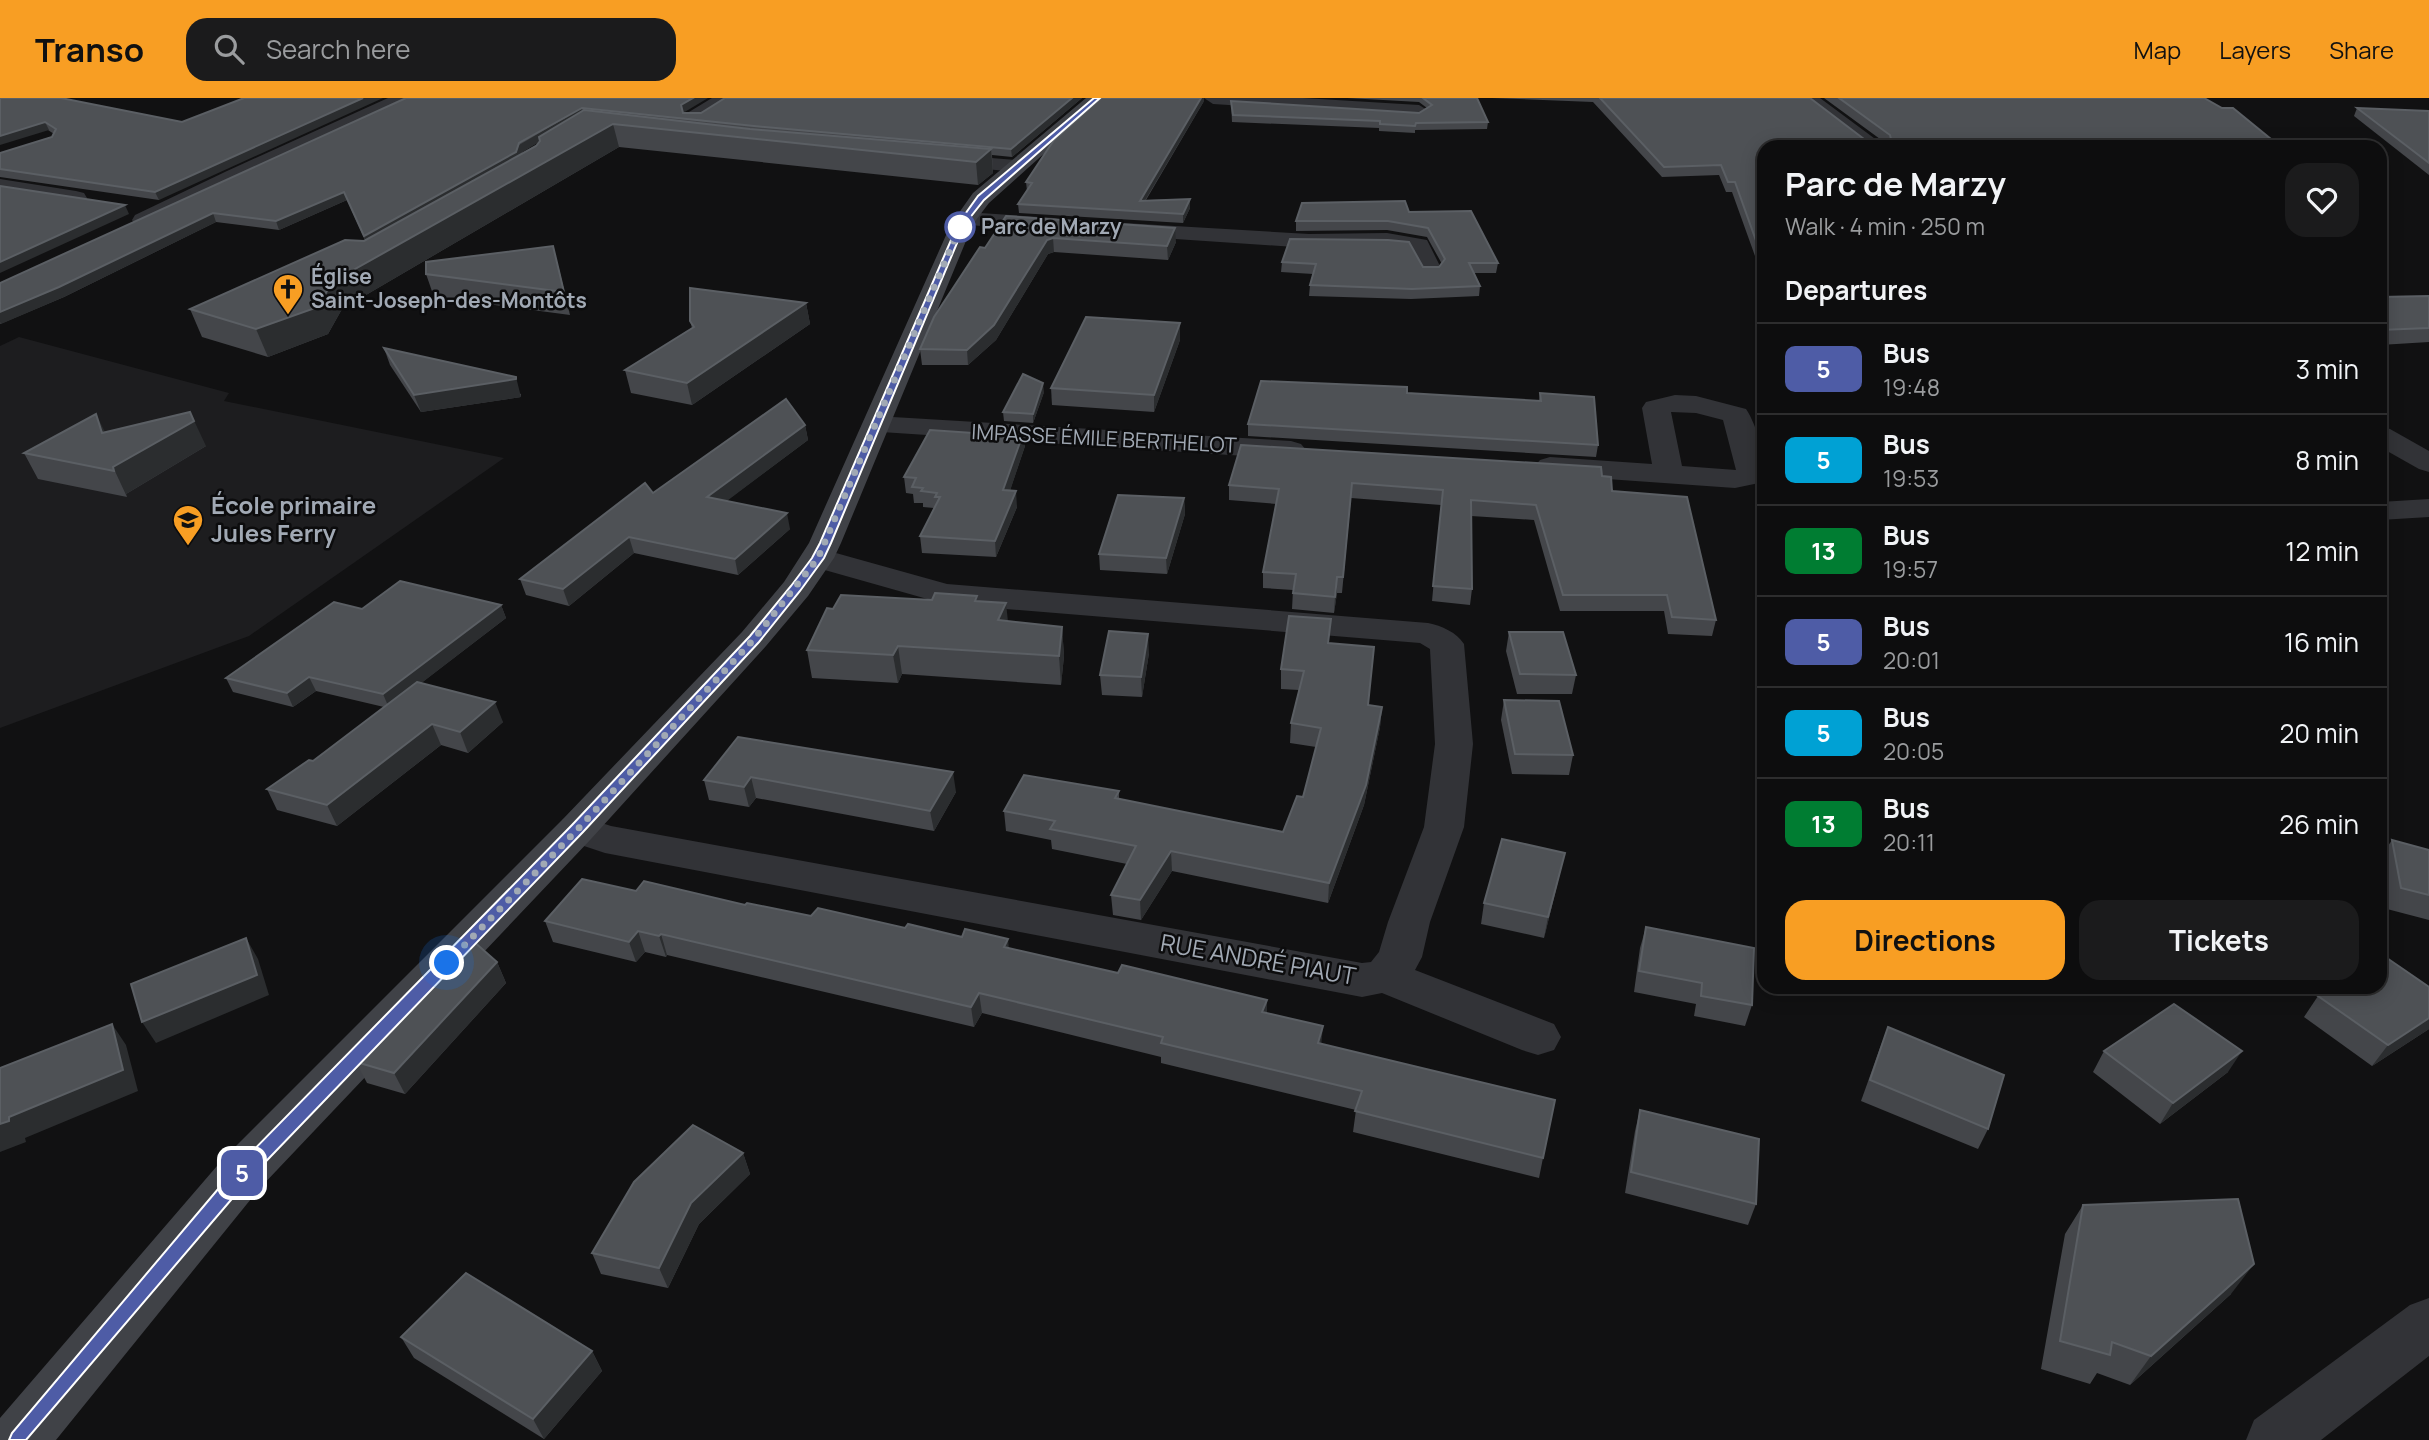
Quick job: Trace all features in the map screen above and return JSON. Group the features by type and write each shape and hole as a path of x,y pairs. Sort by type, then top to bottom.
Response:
{"main road":[{"path":"19,1440 241,1174 578,829 754,639 818,558 953,240 965,219 981,198 1097,98"}],"street":[{"path":"125,228 404,98"},
{"path":"694,116 726,98"},
{"path":"1213,98 1419,111"},
{"path":"1808,98 1867,140"},
{"path":"924,159 1016,166"},
{"path":"0,184 93,201"},
{"path":"131,206 162,210"},
{"path":"965,219 1079,227"},
{"path":"1106,228 1309,241 1387,240 1419,245 1430,271"},
{"name":"IMPASSE ÉMILE BERTHELOT","path":"876,425 1319,452"},
{"path":"2387,439 2429,463"},
{"path":"1528,464 1668,473"},
{"path":"2387,511 2429,508"},
{"name":"RUE ANDRÉ PIAUT","path":"578,829 605,839 1348,978 1362,980 1385,976 1400,957 1409,922 1444,827 1454,744 1447,644 1428,633 945,594 818,558"},
{"path":"1385,976 1538,1037"},
{"path":"2275,1440 2429,1323"}],"shaded area":[{"name":"École primaire Jules Ferry","path":"19,337 229,393 224,401 504,458 249,636 0,728 0,346"}],"building":[{"path":"0,98 61,98 182,122 244,98 363,98 155,192 0,169 0,153 52,137 56,129 45,122 0,136"},
{"path":"406,98 693,98 681,105 683,113 701,113 725,98 1072,98 1011,149 582,108 519,143 516,152 364,236 344,192 276,221 213,213 59,287 0,312 0,283"},
{"path":"1101,98 1201,98 1140,201 1190,199 1183,214 1018,204 1032,183 1026,182 1054,140"},
{"path":"1423,98 1477,98 1488,122 1416,123 1415,126 1380,124 1380,121 1233,115 1231,101 1419,113 1432,105"},
{"path":"1600,98 1810,98 1864,139 1891,139 1890,135 1839,98 2204,98 2222,108 2233,108 2272,140 1757,140 1757,243 1735,182 1728,182 1721,165 1664,167"},
{"path":"2357,108 2429,111 2429,163"},
{"path":"584,110 750,129 991,149 976,162 613,124 332,282 318,307 256,329 190,309 345,240 364,241 536,146 540,141 539,137"},
{"path":"0,186 125,205 0,262"},
{"path":"1405,201 1409,212 1471,211 1498,263 1469,263 1480,286 1412,289 1310,285 1316,264 1282,262 1290,239 1388,240 1409,242 1423,267 1439,267 1445,259 1428,228 1388,221 1296,221 1302,203"},
{"path":"1006,216 1175,228 1167,246 1053,238 1047,240 994,325 967,350 920,349 934,317 980,247 985,248"},
{"path":"553,246 564,292 426,274 426,262"},
{"path":"690,288 806,303 687,383 625,370 694,327 690,321"},
{"path":"2429,296 2429,328 2387,330 2387,297"},
{"path":"1086,317 1180,323 1154,395 1051,388"},
{"path":"384,348 516,377 516,379 414,395"},
{"path":"1023,374 1043,383 1033,414 1003,412"},
{"path":"1261,381 1407,387 1407,393 1541,401 1540,393 1594,397 1598,445 1248,424"},
{"path":"786,399 805,425 707,497 787,513 735,559 629,537 563,589 520,579 645,483 653,493"},
{"path":"190,412 194,421 113,467 114,471 24,453 96,414 102,433"},
{"path":"991,429 1024,431 1003,490 1016,491 995,541 920,536 940,497 935,497 937,493 921,491 923,488 912,487 916,478 904,477 930,430 988,434"},
{"path":"1241,445 1601,467 1602,476 1611,477 1612,491 1687,497 1716,620 1672,617 1667,595 1563,595 1536,505 1471,500 1472,589 1433,586 1443,490 1352,483 1343,577 1337,577 1335,597 1293,593 1296,574 1263,572 1279,489 1229,485"},
{"path":"1118,495 1184,498 1166,558 1099,554"},
{"path":"400,581 501,605 383,694 309,677 287,693 226,678 334,602 362,609"},
{"path":"935,593 977,596 975,601 1006,603 998,620 1062,627 1059,656 898,646 893,655 807,650 827,608 833,609 841,595 932,600"},
{"path":"1289,616 1331,619 1328,643 1374,647 1368,705 1382,707 1366,785 1329,883 1171,851 1140,900 1111,895 1136,846 1050,829 1055,821 1004,811 1024,775 1119,791 1115,798 1283,832 1297,796 1303,797 1321,728 1291,723 1304,671 1281,669"},
{"path":"1109,631 1148,634 1141,677 1100,675"},
{"path":"1509,632 1563,632 1576,675 1520,674"},
{"path":"417,682 495,702 460,732 432,724 327,805 267,789 309,760 313,761"},
{"path":"1504,700 1559,701 1573,755 1515,754"},
{"path":"738,737 953,772 930,811 751,777 744,787 704,780"},
{"path":"1502,839 1565,853 1548,917 1484,903"},
{"path":"2392,840 2429,850 2429,895 2401,888"},
{"path":"582,879 636,891 644,881 745,905 747,903 811,916 818,908 905,928 908,924 962,937 965,929 1008,939 1004,947 1118,973 1122,965 1267,1000 1262,1012 1323,1026 1318,1043 1555,1100 1543,1158 1355,1111 1362,1091 1161,1043 1163,1037 979,993 971,1007 661,934 659,936 638,931 629,942 545,921"},
{"path":"1646,927 1754,948 1752,1005 1701,996 1702,983 1639,971"},
{"path":"246,938 257,975 142,1022 131,984"},
{"path":"472,940 497,962 394,1073 356,1062"},
{"path":"2387,958 2429,987 2429,1018 2388,1045 2318,996 2387,994"},
{"path":"2174,1004 2242,1051 2173,1103 2104,1051"},
{"path":"112,1024 123,1070 9,1117 9,1121 0,1124 0,1068"},
{"path":"1888,1027 2004,1075 1988,1129 1870,1080"},
{"path":"1640,1110 1759,1139 1756,1204 1631,1172"},
{"path":"693,1125 743,1153 691,1203 659,1268 592,1253 634,1182"},
{"path":"2238,1199 2254,1264 2151,1356 2112,1342 2110,1355 2060,1341 2083,1205"},
{"path":"466,1273 592,1351 533,1419 401,1337"}],"bus line":[{"name":"5","path":"19,1440 241,1174 578,829 754,639 796,589 825,543 962,224 981,198 1097,98"}],"place":[{"name":"Parc de Marzy","path":"960,227"},
{"name":"Église Saint-Joseph-des-Montôts","path":"288,316"},
{"name":"École primaire Jules Ferry","path":"188,547"}],"route":[{"path":"447,963 578,829 754,639 818,558 960,227"}]}
